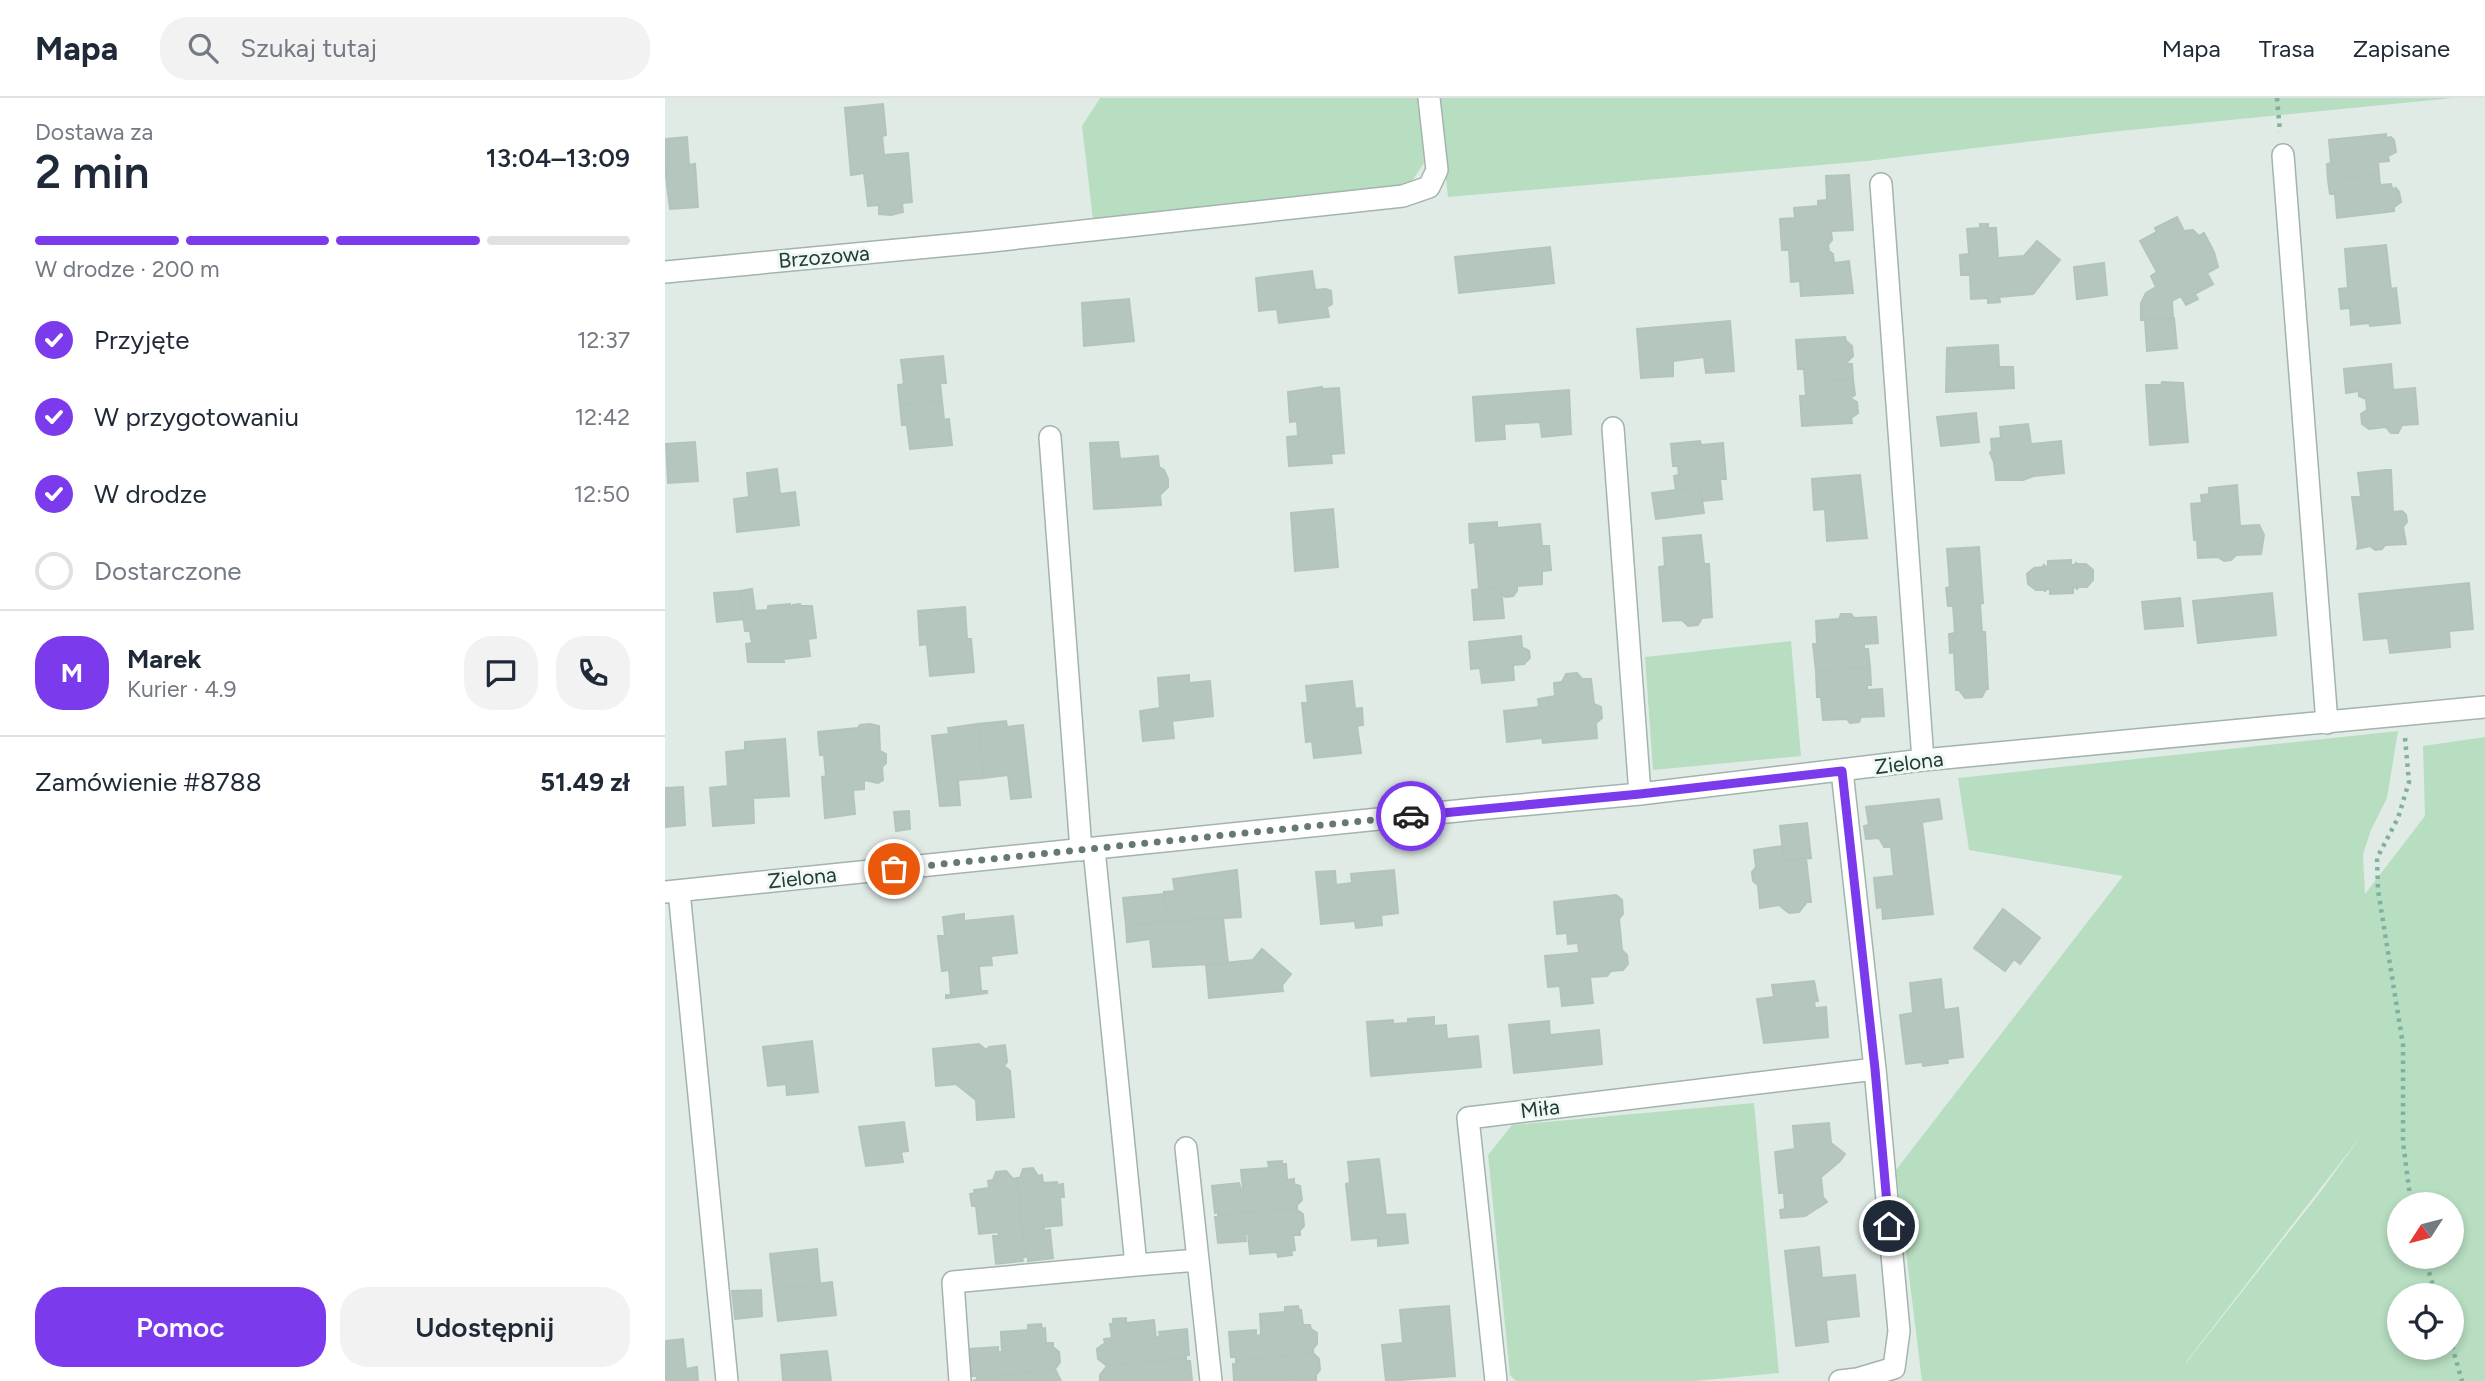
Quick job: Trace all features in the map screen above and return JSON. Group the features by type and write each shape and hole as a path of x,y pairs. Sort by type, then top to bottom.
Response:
{"street":[{"name":"Brzozowa","path":"665,272 982,242 1403,196 1429,187 1437,170 1429,98"},
{"path":"2283,155 2327,723"},
{"path":"1881,184 1923,760"},
{"path":"1613,428 1640,794"},
{"path":"1050,437 1088,850 1136,1265"},
{"name":"Zielona","path":"672,891 1640,794 1923,760 2485,707"},
{"path":"1840,1381 1857,1380 1894,1368 1899,1331 1875,1069 1842,771"},
{"path":"672,891 727,1381"},
{"name":"Miła","path":"1496,1381 1468,1118 1875,1069"},
{"path":"1186,1149 1211,1381"},
{"path":"960,1381 953,1282 1198,1260"}],"path":[{"path":"2277,98 2283,155"},
{"path":"2403,716 2409,782 2398,818 2377,858 2378,890 2403,1045 2403,1142 2409,1192"},
{"path":"2456,1360 2462,1381"}],"green space":[{"path":"1100,98 1418,98 1424,163 1410,184 1093,220 1082,126"},
{"path":"1437,98 2453,98 2110,132 1867,161 1448,197"},
{"path":"1791,641 1801,756 1653,770 1645,657"},
{"path":"2398,731 2387,798 2371,830 2363,854 2365,894 2425,816 2423,746 2485,737 2485,1381 1922,1381 1896,1170 2123,876 1969,850 1958,778","holes":["2361,1136 2322,1190 2186,1363 2186,1362"]},
{"path":"1754,1103 1779,1373 1695,1381 1516,1381 1510,1375 1488,1155 1512,1125"}],"building":[{"path":"883,104 886,135 882,136 884,155 908,153 912,202 902,203 903,212 891,215 879,214 879,205 868,206 864,173 851,175 845,108"},
{"path":"2386,134 2386,138 2391,137 2394,140 2396,152 2388,156 2389,161 2378,162 2379,174 2328,180 2327,164 2331,163 2329,140"},
{"path":"687,137 689,165 695,164 698,207 670,209 665,169 665,139"},
{"path":"2379,174 2380,185 2391,184 2392,189 2396,188 2399,192 2401,202 2394,207 2394,211 2337,218 2335,194 2330,194 2328,180"},
{"path":"1849,175 1853,230 1831,231 1832,240 1828,245 1834,263 1849,261 1853,293 1801,296 1800,281 1791,282 1789,250 1782,250 1780,219 1795,218 1794,208 1818,206 1818,201 1827,200 1826,176"},
{"path":"2177,217 2184,231 2193,230 2199,236 2204,233 2218,267 2207,273 2213,284 2195,294 2198,299 2186,305 2181,296 2172,301 2173,318 2141,320 2141,303 2146,293 2156,287 2151,276 2157,272 2140,241 2157,232 2155,228"},
{"path":"1980,224 1996,228 1998,258 2024,256 2037,241 2060,260 2033,294 1999,297 2000,302 1988,303 1988,298 1971,299 1970,275 1961,275 1960,255 1969,254 1967,229 1980,228"},
{"path":"2386,245 2391,289 2396,288 2400,323 2351,325 2350,308 2341,309 2339,289 2348,288 2345,249"},
{"path":"1550,247 1554,283 1459,293 1455,257"},
{"path":"2104,263 2107,295 2077,299 2074,267"},
{"path":"1312,271 1315,290 1331,291 1332,304 1327,307 1329,317 1279,323 1277,309 1259,311 1256,278"},
{"path":"1129,299 1134,341 1084,346 1082,303"},
{"path":"2174,318 2177,348 2147,351 2145,320"},
{"path":"1730,321 1734,371 1706,373 1704,357 1673,361 1673,376 1641,378 1637,329"},
{"path":"1845,337 1852,346 1853,356 1847,362 1852,364 1853,379 1805,382 1804,369 1798,369 1796,340"},
{"path":"1998,345 1999,367 2013,367 2014,388 1946,392 1947,348"},
{"path":"943,356 946,383 940,383 942,401 900,405 898,385 904,384 901,360"},
{"path":"2391,364 2393,390 2415,388 2418,424 2402,425 2398,433 2391,433 2386,427 2369,429 2362,424 2361,414 2367,410 2366,399 2359,396 2359,391 2346,393 2344,369"},
{"path":"1853,379 1855,395 1850,398 1857,402 1858,413 1851,418 1852,423 1802,426 1800,396 1806,396 1805,382"},
{"path":"2162,382 2183,383 2188,442 2150,445 2146,385 2161,385"},
{"path":"1322,387 1339,388 1344,453 1331,454 1332,463 1289,466 1287,437 1298,436 1297,421 1290,422 1288,392"},
{"path":"1569,390 1571,434 1542,437 1540,422 1504,424 1505,439 1476,441 1473,397"},
{"path":"942,401 944,420 949,419 952,445 910,449 907,425 902,425 900,405"},
{"path":"1976,413 1979,442 1941,446 1937,417"},
{"path":"2028,424 2031,444 2061,441 2064,473 2023,480 1996,480 1990,453 1991,439 2001,438 2000,427"},
{"path":"1700,441 1701,445 1723,443 1726,479 1720,479 1722,499 1703,501 1700,487 1676,490 1674,476 1679,475 1678,466 1673,466 1671,444"},
{"path":"695,442 698,481 668,483 666,444"},
{"path":"1118,442 1120,459 1158,456 1159,467 1164,470 1168,479 1168,487 1160,495 1161,505 1094,509 1090,443"},
{"path":"777,469 780,494 795,492 799,525 737,532 734,499 749,497 747,473"},
{"path":"2391,470 2393,512 2402,511 2406,515 2407,522 2403,527 2406,544 2385,545 2382,549 2375,550 2370,546 2357,549 2352,497 2361,497 2358,473"},
{"path":"1860,475 1867,538 1827,541 1825,509 1814,510 1812,479"},
{"path":"2237,485 2240,526 2259,525 2264,535 2261,554 2236,555 2231,560 2224,561 2218,557 2198,558 2191,504 2202,503 2201,495 2209,494 2209,488"},
{"path":"1700,487 1704,513 1656,519 1652,493"},
{"path":"1333,509 1338,567 1295,571 1291,513"},
{"path":"1497,522 1497,528 1540,524 1542,546 1549,546 1551,570 1542,571 1542,584 1517,586 1513,596 1506,597 1501,595 1501,587 1479,589 1475,542 1470,543 1469,524"},
{"path":"1701,535 1704,564 1709,564 1712,617 1702,618 1698,625 1688,626 1682,620 1663,621 1659,567 1665,566 1663,538"},
{"path":"1979,547 1983,603 1980,604 1981,618 1954,619 1953,606 1948,606 1946,588 1950,587 1947,549"},
{"path":"2071,560 2071,565 2076,562 2086,564 2093,570 2093,580 2087,587 2078,587 2077,590 2077,587 2073,588 2073,593 2050,594 2050,589 2045,592 2036,590 2028,584 2027,574 2034,568 2043,567 2044,564 2044,567 2048,566 2048,561"},
{"path":"2469,583 2473,629 2449,631 2450,647 2390,653 2388,638 2364,640 2359,594"},
{"path":"1501,587 1504,618 1474,620 1472,590"},
{"path":"752,589 755,611 768,610 768,606 790,604 790,608 800,604 812,606 816,638 808,639 810,656 783,659 784,662 748,662 746,644 752,643 750,631 745,631 740,591"},
{"path":"740,591 744,619 717,622 714,593"},
{"path":"2272,593 2276,635 2198,643 2193,601"},
{"path":"2180,598 2183,626 2145,629 2142,602"},
{"path":"965,607 967,639 971,639 974,672 930,676 927,644 920,645 918,611"},
{"path":"1841,614 1851,614 1854,618 1876,617 1878,643 1864,644 1864,649 1868,649 1870,667 1816,671 1813,644 1817,644 1816,621 1839,619"},
{"path":"1981,618 1982,632 1985,632 1988,689 1982,697 1965,698 1956,690 1954,652 1950,653 1949,634 1955,633 1954,619"},
{"path":"1521,636 1522,647 1529,651 1530,658 1524,664 1513,665 1514,680 1482,683 1480,668 1471,669 1469,642"},
{"path":"1870,667 1871,685 1867,685 1867,690 1882,689 1884,716 1861,717 1859,722 1850,723 1847,719 1823,720 1821,697 1817,697 1816,671"},
{"path":"1577,673 1582,679 1591,679 1594,704 1601,707 1602,718 1596,723 1597,738 1543,743 1542,738 1507,742 1504,711 1539,707 1538,699 1555,696 1554,683 1562,682 1566,674"},
{"path":"1189,675 1189,683 1210,681 1213,716 1172,721 1174,738 1143,741 1140,711 1160,708 1158,678"},
{"path":"1352,681 1355,709 1362,708 1363,725 1357,726 1361,753 1314,758 1312,741 1306,742 1302,703 1308,703 1306,686"},
{"path":"1006,721 1007,727 1023,725 1031,797 1011,799 1008,775 984,778 978,724"},
{"path":"978,724 984,778 958,780 960,805 940,806 932,736 949,734 948,728"},
{"path":"860,725 879,726 880,751 886,754 886,763 882,767 883,780 878,783 864,780 864,789 853,790 855,814 825,818 822,777 826,776 824,755 820,755 818,732 858,728"},
{"path":"785,739 789,796 753,798 754,823 713,826 710,788 728,786 726,752 745,750 745,742"},
{"path":"683,787 685,825 665,827 665,788"},
{"path":"1939,799 1942,819 1922,822 1933,914 1883,919 1882,907 1877,908 1874,878 1894,876 1891,847 1884,847 1879,838 1866,839 1864,826 1869,825 1866,807"},
{"path":"909,811 910,829 896,831 894,812"},
{"path":"1807,823 1811,858 1784,861 1780,826"},
{"path":"1782,846 1784,861 1806,858 1811,902 1807,902 1799,912 1789,913 1779,905 1760,908 1758,885 1753,881 1752,872 1756,867 1754,850"},
{"path":"1237,870 1241,917 1171,921 1170,909 1166,910 1164,892 1175,891 1173,879"},
{"path":"1394,870 1398,913 1381,915 1382,925 1356,928 1355,921 1321,924 1316,872 1335,871 1336,885 1352,883 1351,874"},
{"path":"1164,894 1171,921 1126,925 1123,898"},
{"path":"1616,895 1622,900 1623,914 1619,919 1622,950 1627,955 1628,964 1623,970 1611,971 1607,976 1590,977 1593,1003 1562,1006 1560,986 1548,987 1545,956 1579,953 1578,943 1568,944 1567,933 1557,934 1554,902"},
{"path":"2003,909 2040,938 2020,964 2014,959 2005,971 1974,948"},
{"path":"964,914 964,921 1013,916 1017,953 991,956 992,965 979,966 981,991 987,993 946,998 946,995 951,995 949,970 942,971 938,936 945,936 943,917"},
{"path":"1223,918 1228,963 1153,967 1150,939 1127,942 1126,925"},
{"path":"1262,949 1291,974 1282,985 1283,991 1209,998 1206,965 1253,960"},
{"path":"1941,979 1944,1010 1958,1008 1963,1057 1947,1059 1948,1063 1923,1066 1922,1062 1906,1064 1900,1015 1913,1013 1910,983"},
{"path":"1814,981 1818,1001 1814,1001 1815,1008 1826,1007 1828,1037 1764,1043 1757,999 1774,997 1772,985"},
{"path":"1434,1017 1434,1026 1446,1025 1447,1039 1478,1036 1481,1067 1371,1076 1367,1022 1393,1020 1393,1024 1408,1023 1408,1019"},
{"path":"1549,1021 1550,1035 1599,1030 1602,1064 1514,1073 1509,1025"},
{"path":"812,1041 818,1092 787,1095 786,1084 768,1086 763,1047"},
{"path":"979,1044 986,1050 989,1047 1005,1045 1007,1062 1004,1066 1010,1071 1014,1117 977,1120 976,1100 956,1084 936,1086 933,1049"},
{"path":"904,1122 908,1151 901,1152 903,1162 866,1166 859,1127"},
{"path":"1829,1123 1831,1143 1845,1154 1821,1177 1823,1197 1827,1202 1805,1216 1781,1218 1780,1210 1785,1209 1784,1193 1779,1193 1775,1152 1795,1149 1793,1126"},
{"path":"1379,1159 1386,1215 1405,1214 1408,1243 1378,1246 1378,1238 1352,1240 1346,1184 1350,1183 1348,1162"},
{"path":"1282,1161 1282,1164 1286,1164 1287,1180 1294,1179 1294,1184 1300,1186 1302,1200 1297,1208 1218,1215 1218,1212 1215,1213 1212,1186 1239,1183 1241,1190 1241,1170 1269,1168 1268,1162"},
{"path":"1033,1168 1038,1176 1042,1175 1043,1183 1063,1184 1064,1197 1060,1197 1062,1225 1044,1227 1044,1231 1050,1230 1053,1258 1028,1261 1028,1256 1025,1257 1017,1178 1020,1178 1023,1169"},
{"path":"1006,1171 1013,1179 1017,1178 1025,1257 1022,1257 1023,1261 996,1264 993,1236 999,1236 998,1232 979,1234 976,1206 972,1206 970,1194 975,1193 974,1190 989,1188 988,1181 993,1180 996,1172"},
{"path":"1297,1208 1303,1214 1304,1226 1300,1235 1293,1235 1295,1250 1291,1251 1292,1255 1278,1257 1277,1252 1250,1254 1248,1234 1245,1234 1246,1241 1218,1243 1215,1217 1218,1215"},
{"path":"1819,1247 1822,1278 1855,1275 1859,1316 1826,1320 1828,1342 1796,1346 1785,1251"},
{"path":"817,1249 820,1284 774,1289 770,1254"},
{"path":"832,1282 836,1315 778,1321 774,1289"},
{"path":"761,1290 762,1316 735,1319 732,1291"},
{"path":"1298,1306 1303,1325 1310,1325 1317,1333 1317,1344 1313,1353 1236,1361 1236,1357 1231,1357 1229,1332 1256,1330 1256,1336 1261,1335 1260,1314 1285,1312 1285,1307"},
{"path":"1449,1306 1455,1376 1386,1381 1382,1345 1403,1343 1400,1310"},
{"path":"1126,1318 1126,1323 1154,1320 1156,1338 1160,1337 1159,1332 1187,1329 1189,1355 1186,1355 1186,1358 1107,1366 1098,1359 1097,1349 1105,1343 1104,1339 1112,1338 1110,1324 1113,1324 1113,1319"},
{"path":"1041,1324 1042,1329 1045,1328 1046,1343 1053,1343 1053,1347 1059,1352 1060,1362 1055,1369 977,1378 972,1376 970,1349 998,1347 998,1352 1002,1352 1001,1332 1028,1330 1028,1325"},
{"path":"683,1339 686,1369 697,1367 698,1381 665,1381 665,1341"},
{"path":"827,1351 831,1381 783,1381 781,1355"},
{"path":"1313,1353 1319,1359 1320,1370 1316,1380 1234,1381 1233,1364 1236,1364 1236,1361"},
{"path":"1186,1358 1186,1361 1190,1361 1192,1381 1100,1381 1100,1375 1107,1366"},
{"path":"1055,1369 1061,1381 973,1381 977,1378"}],"way so far":[{"path":"894,869 1411,816"}],"route":[{"path":"1411,816 1842,771 1875,1069 1889,1226"}]}
